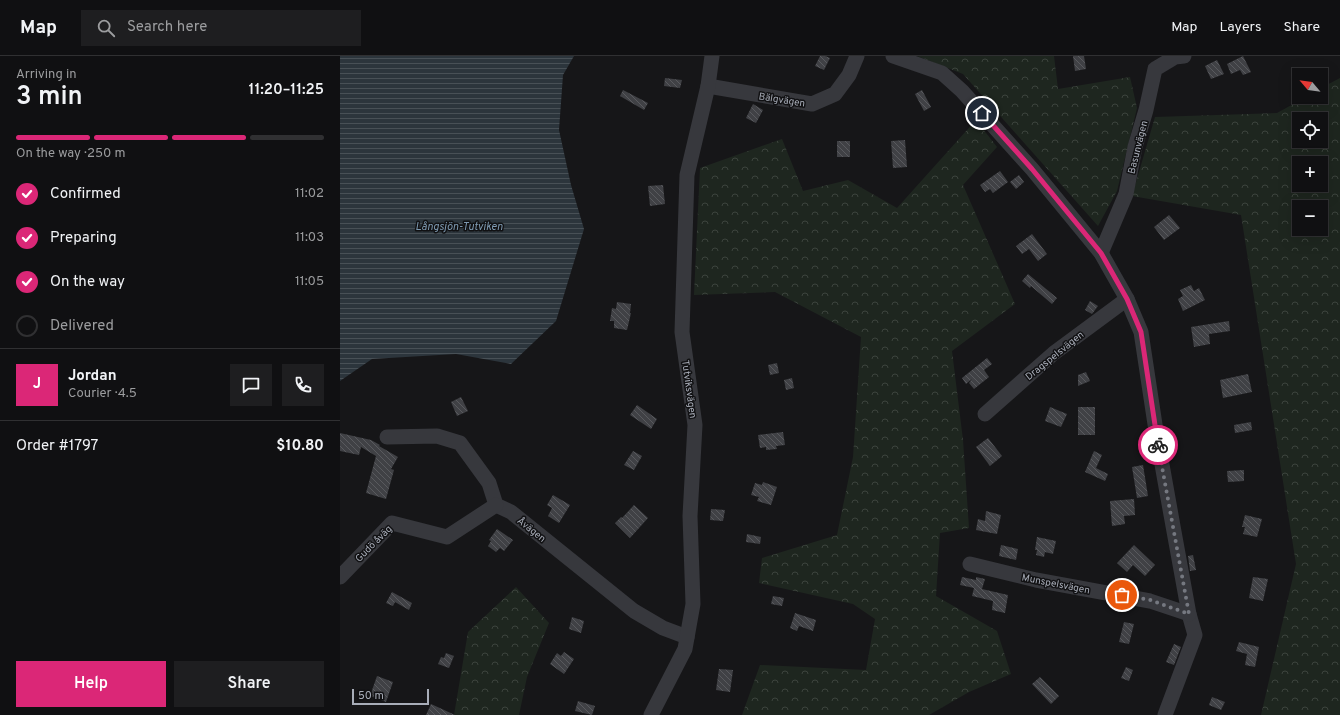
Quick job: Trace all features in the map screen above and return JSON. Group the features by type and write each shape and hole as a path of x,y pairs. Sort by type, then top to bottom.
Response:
{"street":[{"name":"Tutviksvägen","path":"651,715 685,649 693,604 690,516 695,426 682,332 686,183 708,86 712,56"},
{"name":"Bälgvägen","path":"708,86 812,104 835,94 849,75 857,56"},
{"path":"893,56 942,73 962,91 1032,169 1101,253 1127,299 1141,332 1158,445 1189,614 1195,635 1164,715"},
{"name":"Basunvägen","path":"1101,253 1126,194 1135,147 1146,110 1155,69 1175,57 1184,56"},
{"name":"Dragspelsvägen","path":"985,414 1054,353 1127,299"},
{"path":"387,437 437,436 460,443 488,483 496,504"},
{"name":"Åvägen","path":"496,504 511,512 634,611 663,628 688,637"},
{"name":"Gudö åväg","path":"340,577 392,523 447,537 496,504"},
{"name":"Munspelsvägen","path":"970,564 1036,580 1150,600 1189,614"}],"green space":[{"path":"917,56 1054,56 1058,89 1130,77 1137,108 1117,191 1098,226 963,74"},
{"path":"1340,78 1340,715 1261,715 1296,564 1241,215 1132,196 1155,117 1277,113 1293,104 1328,104 1328,84"},
{"path":"976,120 997,147 963,185 1015,304 952,351 963,440 969,528 940,533 936,596 997,631 1011,674 969,692 929,715 742,715 760,665 866,670 875,619 853,604 759,583 762,558 837,535 853,457 861,337 775,292 694,295 700,168 782,139 803,191 848,180 897,208"},
{"path":"516,587 549,623 527,677 519,715 454,715 468,632"}],"water":[{"name":"Långsjön-Tutviken","path":"340,56 574,56 563,75 559,130 571,185 584,229 556,321 511,364 456,354 372,359 340,381"}],"building":[{"path":"820,56 830,58 824,70 815,66"},
{"path":"1073,56 1084,56 1086,69 1075,71"},
{"path":"1243,56 1251,72 1243,75 1240,70 1231,74 1227,64"},
{"path":"1217,60 1224,74 1211,79 1205,66"},
{"path":"665,78 682,80 680,88 664,86"},
{"path":"623,90 648,103 644,110 620,96"},
{"path":"922,90 931,107 924,111 915,94"},
{"path":"753,104 763,110 756,123 746,118"},
{"path":"905,140 907,167 893,168 891,141"},
{"path":"837,141 850,141 850,157 837,157"},
{"path":"1000,171 1008,182 993,193 990,189 985,192 980,185"},
{"path":"1019,175 1024,182 1016,189 1010,182"},
{"path":"663,185 665,204 650,206 648,186"},
{"path":"1169,215 1180,228 1164,240 1154,227"},
{"path":"1032,234 1047,254 1038,261 1029,249 1022,254 1016,246"},
{"path":"1028,274 1057,298 1052,304 1031,286 1030,288 1022,281"},
{"path":"1191,285 1194,291 1199,288 1205,300 1183,311 1178,299 1183,296 1180,290"},
{"path":"1090,301 1098,306 1092,314 1085,310"},
{"path":"617,302 631,304 631,313 627,330 614,328 614,321 610,321 612,308 616,309"},
{"path":"1229,321 1230,331 1209,334 1210,344 1194,347 1191,327"},
{"path":"987,358 992,364 984,370 989,377 974,389 969,383 972,379 966,384 962,378"},
{"path":"777,363 779,373 770,375 768,365"},
{"path":"1086,372 1090,381 1078,386 1078,375"},
{"path":"1248,374 1252,392 1223,398 1220,380"},
{"path":"792,378 794,388 786,390 784,380"},
{"path":"461,397 468,411 457,416 451,402"},
{"path":"637,405 657,419 651,429 630,415"},
{"path":"1050,407 1067,414 1061,427 1045,421"},
{"path":"1078,407 1095,407 1095,435 1078,435"},
{"path":"1251,422 1252,430 1235,433 1234,425"},
{"path":"783,432 785,445 776,446 777,449 766,450 766,447 760,448 758,435"},
{"path":"340,433 371,440 398,457 391,469 394,470 386,499 366,493 376,456 361,447 359,455 340,451"},
{"path":"988,438 1002,456 990,466 976,447"},
{"path":"633,451 642,456 634,470 624,465"},
{"path":"1094,451 1102,455 1096,468 1108,474 1105,481 1085,472"},
{"path":"1143,465 1148,496 1137,498 1132,467"},
{"path":"1244,470 1244,481 1228,482 1227,471"},
{"path":"763,482 777,487 771,505 757,501 759,497 751,495 755,483 762,485"},
{"path":"553,495 570,505 559,523 548,516 552,508 547,505"},
{"path":"1134,499 1135,515 1124,516 1125,524 1112,526 1110,501"},
{"path":"634,505 648,518 630,538 615,523"},
{"path":"711,509 725,510 723,521 710,520"},
{"path":"986,511 1001,515 997,534 976,530 978,519 985,521"},
{"path":"1245,515 1262,519 1257,537 1243,534 1245,527 1242,527"},
{"path":"497,529 513,540 504,551 500,548 496,552 488,546 491,541 489,540"},
{"path":"747,534 761,537 760,544 746,542"},
{"path":"1037,537 1056,541 1053,554 1045,552 1044,557 1036,555 1037,550 1035,550"},
{"path":"1001,545 1018,549 1016,560 999,556"},
{"path":"1134,545 1155,565 1145,576 1133,565 1127,572 1117,563"},
{"path":"1193,555 1196,570 1190,571 1188,556"},
{"path":"962,577 976,580 976,577 985,579 982,589 1008,595 1005,613 992,610 993,601 972,596 974,588 960,585"},
{"path":"1253,577 1268,579 1263,601 1249,598"},
{"path":"392,592 412,603 409,610 395,602 393,606 386,603"},
{"path":"773,596 784,598 782,606 771,604"},
{"path":"795,613 816,620 813,631 799,626 797,631 790,628"},
{"path":"572,617 584,621 581,633 569,629"},
{"path":"1124,622 1134,624 1129,644 1119,642"},
{"path":"1239,642 1259,647 1255,667 1245,665 1247,654 1236,651"},
{"path":"1174,644 1181,647 1174,665 1166,662"},
{"path":"564,652 574,659 564,674 550,664 557,653 561,656"},
{"path":"446,653 454,656 449,668 438,664 441,657 444,658"},
{"path":"1126,667 1133,670 1129,681 1121,678"},
{"path":"719,669 733,670 730,692 716,690"},
{"path":"377,676 393,682 386,702 370,696"},
{"path":"1040,677 1059,696 1051,704 1032,684"},
{"path":"1212,697 1225,702 1221,710 1209,705"},
{"path":"578,701 595,706 592,715 575,711"},
{"path":"431,704 455,715 426,715"}],"way so far":[{"path":"1122,595 1150,600 1189,614 1158,445"}],"route":[{"path":"982,113 1032,169 1101,253 1127,299 1141,332 1158,445"}]}
